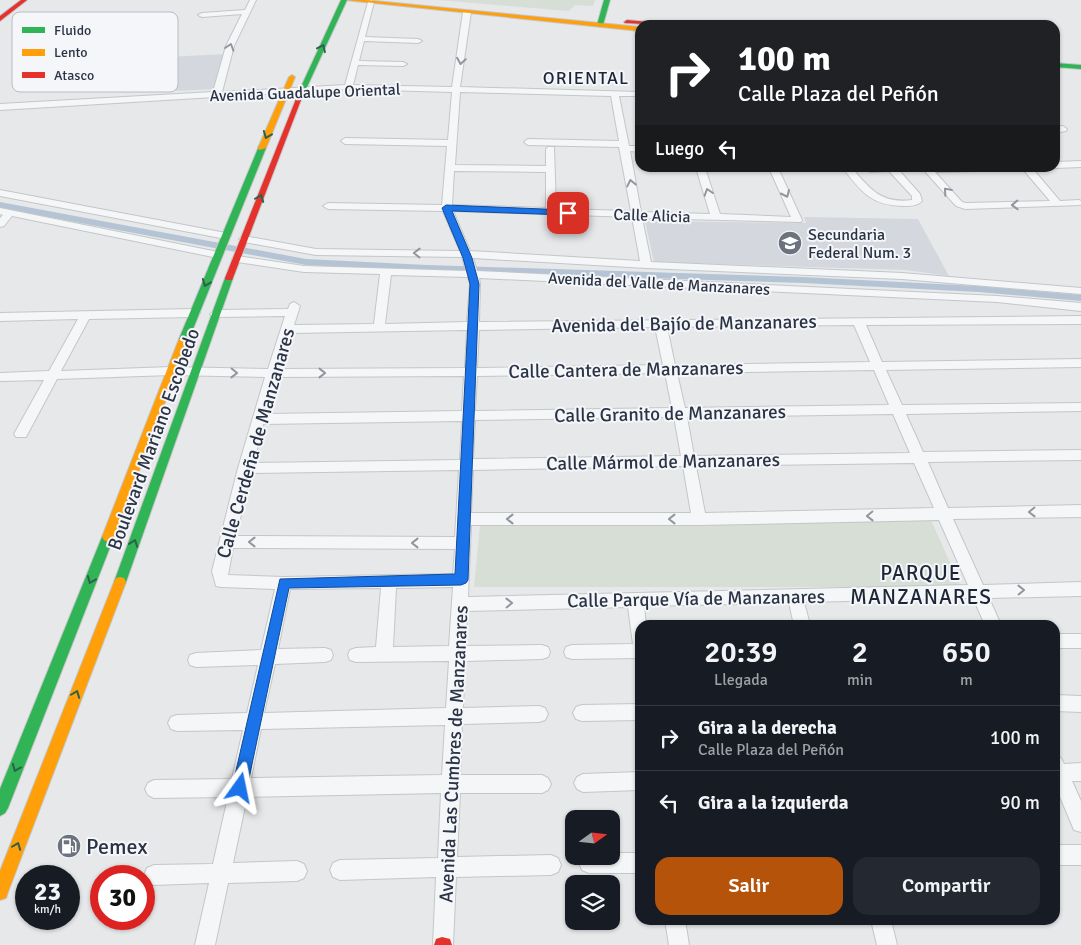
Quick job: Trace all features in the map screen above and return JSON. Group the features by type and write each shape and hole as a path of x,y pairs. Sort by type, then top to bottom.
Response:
{"main road":[{"path":"0,9 12,0"},
{"path":"0,20 24,0"},
{"path":"346,0 467,12 635,24"},
{"name":"Boulevard Mariano Escobedo","path":"0,892 120,583 194,372 303,88 346,0"},
{"path":"409,0 635,28"},
{"path":"596,22 597,0"},
{"path":"596,22 607,0"},
{"path":"1060,68 1081,67"},
{"path":"1060,68 1081,72"},
{"name":"Boulevard Mariano Escobedo","path":"0,808 90,583 218,253 296,69"}],"street":[{"path":"217,94 230,46 253,0"},
{"path":"348,87 371,2"},
{"path":"202,15 246,12"},
{"path":"446,208 456,90 467,12"},
{"path":"360,39 418,41"},
{"path":"354,63 403,64"},
{"name":"Avenida Guadalupe Oriental","path":"0,107 303,88 348,87 635,94"},
{"path":"615,94 646,265"},
{"path":"345,142 452,143"},
{"path":"528,142 635,148"},
{"path":"551,149 551,212"},
{"path":"1060,165 1081,164"},
{"path":"450,168 551,169"},
{"path":"702,172 716,217"},
{"name":"Calle Alicia","path":"328,206 446,208 797,220 776,172"},
{"path":"851,172 874,198 886,202 912,203 917,201 917,196 894,172"},
{"path":"931,172 959,204 971,207 1079,203"},
{"path":"1030,172 1058,204"},
{"path":"0,193 225,238"},
{"name":"Avenida Las Cumbres de Manzanares","path":"443,945 468,464 470,372 475,284 470,264 446,208"},
{"path":"0,224 5,211 218,253"},
{"path":"241,249 316,252 470,264 646,265 902,276 1081,291"},
{"name":"Avenida del Valle de Manzanares","path":"241,249 304,269 386,271 470,264 997,299 1081,307"},
{"path":"378,327 386,271"},
{"name":"Calle Cerdeña de Manzanares","path":"216,314 293,309 258,419 220,571 221,581 284,582"},
{"path":"0,317 194,313"},
{"path":"21,434 86,314"},
{"name":"Avenida del Bajío de Manzanares","path":"287,329 474,325 1081,320"},
{"path":"858,321 991,620"},
{"path":"660,323 680,414 699,519"},
{"name":"Calle Cantera de Manzanares","path":"0,377 171,371 273,373 470,372 1081,363"},
{"name":"Calle Granito de Manzanares","path":"258,419 1081,407"},
{"name":"Calle Mármol de Manzanares","path":"245,468 1081,455"},
{"path":"464,520 699,519 1081,511"},
{"path":"228,542 464,543"},
{"path":"205,945 284,582 461,580"},
{"path":"384,655 389,581"},
{"name":"Calle Parque Vía de Manzanares","path":"460,604 1081,589"},
{"path":"795,597 801,620"},
{"path":"635,599 637,620"},
{"path":"1060,641 1081,641"},
{"path":"572,652 635,651"},
{"path":"356,655 542,652"},
{"path":"196,660 325,655"},
{"path":"1060,703 1081,704"},
{"path":"582,713 635,712"},
{"path":"177,723 539,714"},
{"path":"1060,770 1081,772"},
{"path":"1060,778 1081,823"},
{"path":"583,783 635,781"},
{"path":"154,789 542,784"},
{"path":"1060,855 1081,855"},
{"path":"620,862 635,862"},
{"path":"340,870 551,865"},
{"path":"155,875 297,871"},
{"path":"676,925 678,945"},
{"path":"882,925 887,945"}],"shaded area":[{"path":"438,0 595,0 593,6 575,5 569,11"},
{"path":"225,54 216,89 178,91 178,56"},
{"name":"Secundaria Federal Num. 3","path":"804,217 918,219 949,276 906,270 654,262 645,221 806,223"},
{"name":"PARQUE MANZANARES","path":"930,518 961,587 474,587 480,526"}],"waterway":[{"path":"0,205 306,262 427,268 803,280 978,289 1081,298"}],"traffic: fast":[{"path":"298,100 344,0"},
{"path":"600,25 607,0"},
{"path":"1060,65 1081,67"},
{"path":"184,339 262,148"},
{"path":"120,582 229,278"},
{"path":"0,808 108,537"}],"traffic: slow":[{"path":"348,0 635,29"},
{"path":"262,148 292,77"},
{"path":"108,537 184,339"},
{"path":"0,892 120,582"}],"traffic: jam":[{"path":"0,19 24,0"},
{"path":"627,22 635,23"},
{"path":"229,278 298,100"}],"place":[{"name":"Secundaria Federal Num. 3","path":"790,243"},
{"name":"Pemex","path":"69,846"}],"district":[{"name":"ORIENTAL","path":"586,78"},
{"name":"PARQUE MANZANARES","path":"921,585"}],"route":[{"path":"240,788 284,582 461,580 468,464 470,372 475,284 468,258 446,208 568,213"}]}
